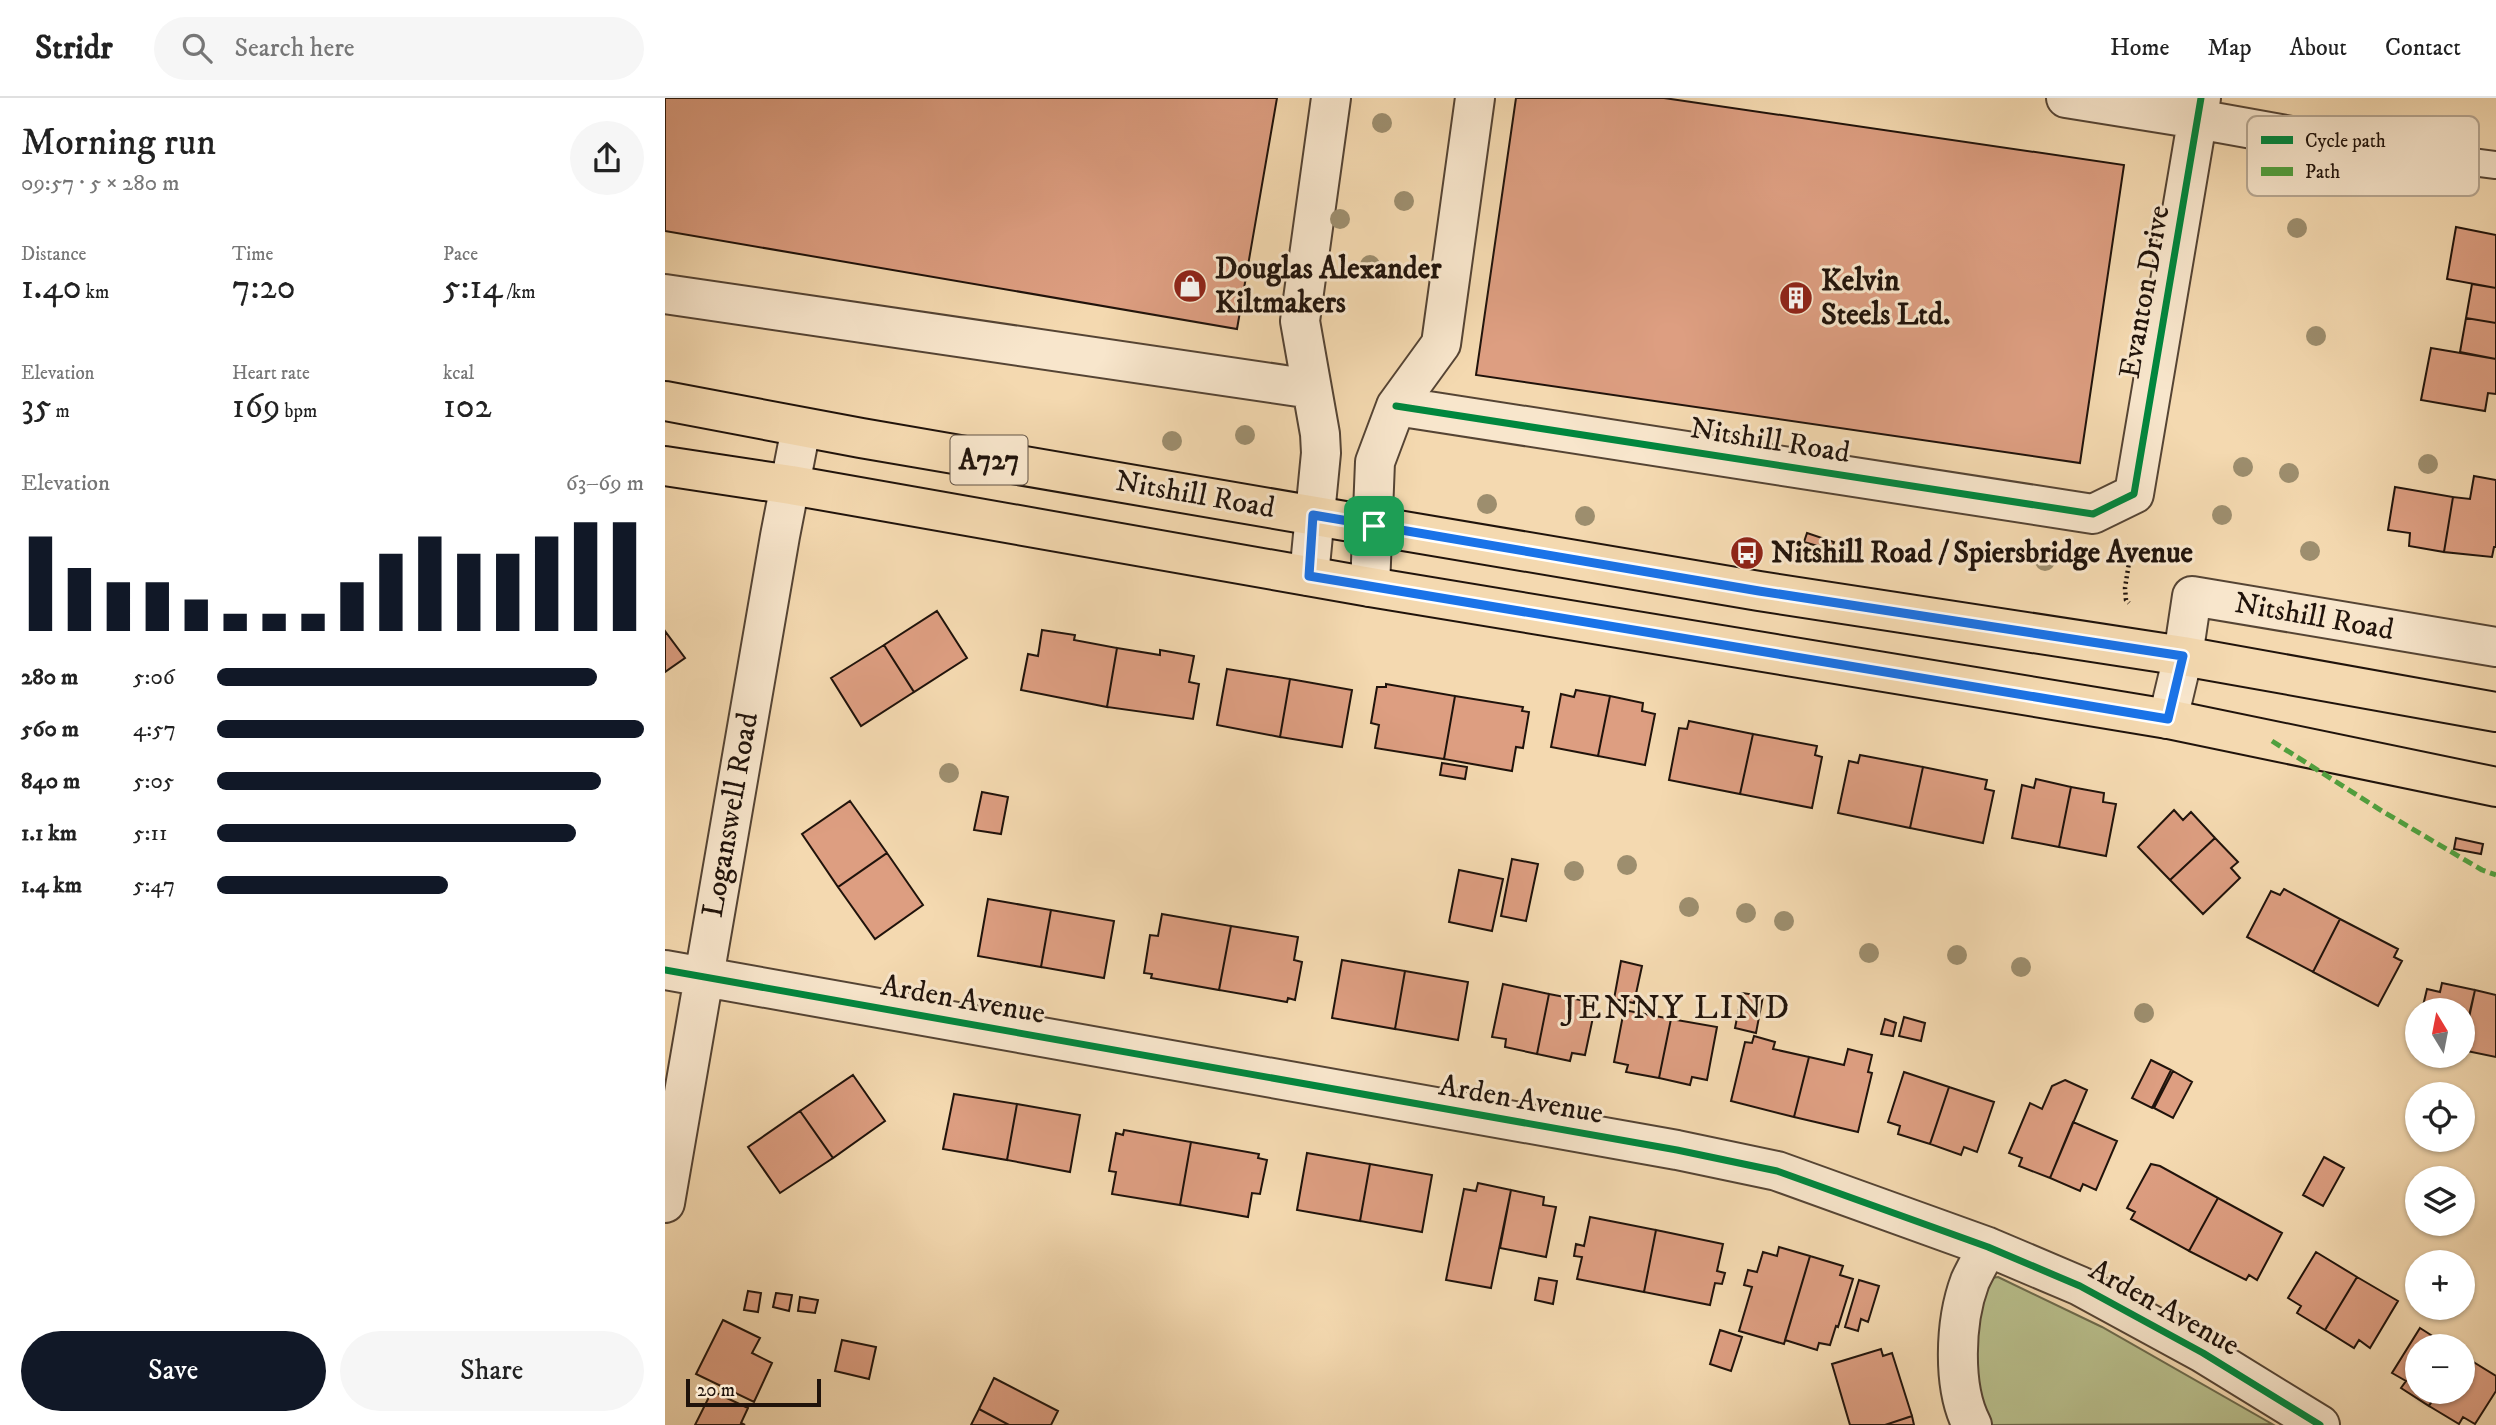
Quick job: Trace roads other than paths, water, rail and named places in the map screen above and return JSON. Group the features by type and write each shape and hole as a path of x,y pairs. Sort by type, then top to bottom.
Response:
{"main road":[{"name":"Nitshill Road","path":"665,401 801,428 1374,526 1759,591 2183,656 2496,712"},
{"name":"Nitshill Road","path":"665,466 791,485 1370,587 2168,719 2496,788"}],"street":[{"path":"1309,576 1321,453 1300,321 1331,98"},
{"path":"1370,587 1375,462 1396,406 1441,344 1475,98"},
{"path":"2066,98 2199,108 2247,121"},
{"name":"Evanton Drive","path":"2134,494 2199,108"},
{"path":"665,294 1312,389"},
{"name":"Nitshill Road","path":"1396,406 2092,514 2134,494"},
{"name":"Loganswell Road","path":"665,1203 801,428"},
{"name":"Nitshill Road","path":"2168,719 2183,656 2192,596 2496,648"},
{"name":"Arden Avenue","path":"665,970 1677,1150 1777,1171 1988,1247 2080,1286 2203,1353 2303,1421"},
{"path":"1972,1425 1960,1386 1960,1321 1971,1281 1988,1247"}],"place":[{"name":"Douglas Alexander Kiltmakers","path":"1190,286"},
{"name":"Kelvin Steels Ltd.","path":"1796,298"},
{"name":"Nitshill Road / Spiersbridge Avenue","path":"1747,553"}],"district":[{"name":"JENNY LIND","path":"1677,1008"}]}
